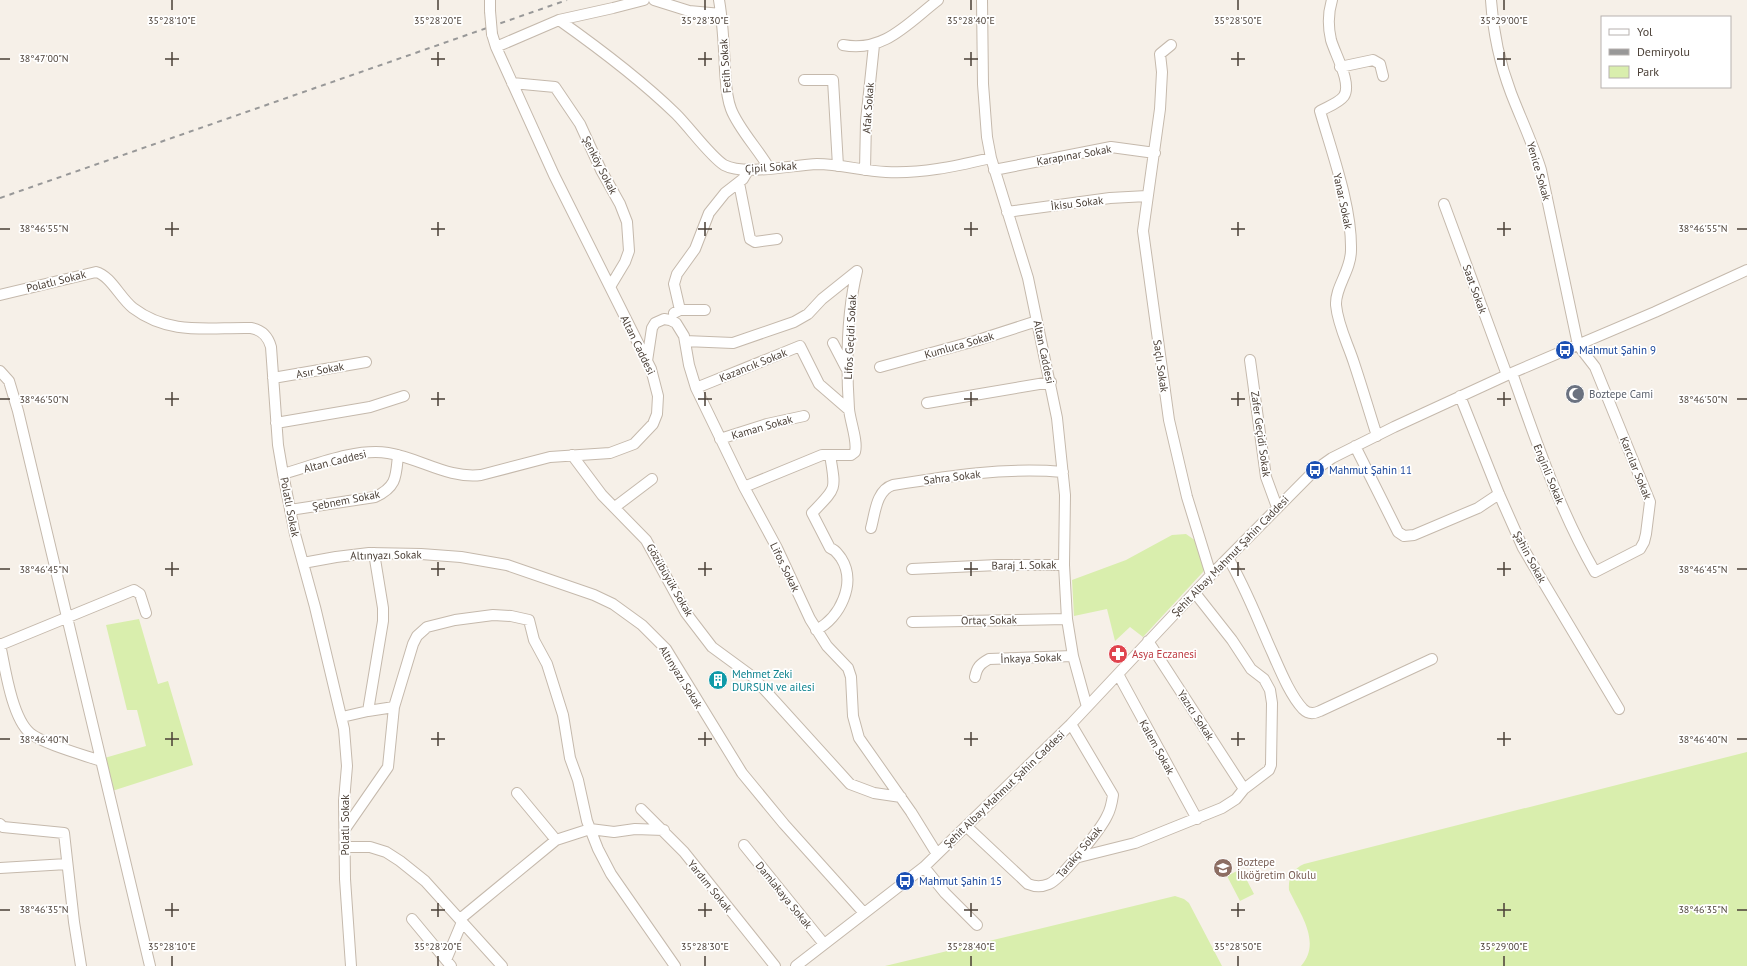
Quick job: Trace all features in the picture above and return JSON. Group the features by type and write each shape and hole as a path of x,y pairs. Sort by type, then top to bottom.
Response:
{"street":[{"name":"Altan Caddesi","path":"284,474 356,454 375,452 398,455 456,474 469,476 481,475 542,459 572,455 601,455 624,449 638,440 653,424 658,408 658,396 654,379 647,361 554,175 496,47 492,34 490,0"},
{"path":"496,47 559,20 644,0"},
{"path":"654,0 689,11 721,14"},
{"name":"Fetih Sokak","path":"719,0 726,86 730,108 738,123 769,168"},
{"path":"843,45 858,47 874,45 891,37 938,0"},
{"name":"Altan Caddesi","path":"982,0 983,100 991,158 1028,278 1051,382 1063,472 1065,519 1064,564 1067,619 1074,656 1087,707"},
{"name":"Yanar Sokak","path":"1332,0 1329,16 1330,31 1346,83 1344,96 1339,101 1320,111 1348,214 1351,243 1349,266 1337,294 1336,306 1377,436"},
{"name":"Yenice Sokak","path":"1491,0 1501,60 1511,92 1532,142 1541,170 1578,345"},
{"name":"Çipil Sokak","path":"559,20 602,51 650,91 677,115 720,162 733,168 749,169 816,164 887,172 917,172 947,168 991,158"},
{"name":"Afak Sokak","path":"865,170 866,121 874,45"},
{"name":"Saçlı Sokak","path":"1171,45 1160,54 1161,90 1155,153 1147,196 1143,230 1165,396 1180,471 1211,575"},
{"path":"1340,67 1373,60 1380,64 1384,76"},
{"path":"804,80 833,80 838,166"},
{"name":"Şenköy Sokak","path":"512,83 555,87 580,124 601,170 620,204 627,222 630,247 625,262 610,287"},
{"name":"Karapınar Sokak","path":"994,170 1111,147 1155,153"},
{"path":"680,310 674,284 676,274 695,250 710,213 725,193 739,183 749,169"},
{"path":"739,183 750,239 755,242 777,239"},
{"name":"İkisu Sokak","path":"1007,212 1110,198 1147,196"},
{"name":"Saat Sokak","path":"1444,204 1509,374"},
{"name":"Şehit Albay Mahmut Şahin Caddesi","path":"796,966 924,867 1071,724 1211,575 1315,470 1332,458 1355,446 1460,396 1747,270"},
{"name":"Lifos Geçidi Sokak","path":"685,341 733,343 794,322 808,314 822,299 857,271 851,302 847,369 849,410 856,445 855,452 851,455 822,455 744,487"},
{"name":"Polatlı Sokak","path":"0,295 91,272 100,273 107,278 128,304 139,312 158,321 173,326 194,329 247,328 259,330 266,335 270,343 274,378 278,445 290,510 342,717 347,754 345,847 347,921 351,966"},
{"path":"647,361 652,328 655,323 660,319 680,310 706,310"},
{"name":"Lifos Sokak","path":"660,319 667,319 676,323 682,331 689,365 696,388 720,439 816,630 827,646 848,668 851,677 853,716 859,738 901,797 937,854"},
{"name":"Kumluca Sokak","path":"880,367 975,341 1037,321"},
{"path":"833,343 847,369"},
{"name":"Karcılar Sokak","path":"1578,345 1595,367 1650,502 1646,534 1642,547 1595,572"},
{"name":"Kazancık Sokak","path":"696,388 800,346 819,384 849,410"},
{"name":"Zafer Geçidi Sokak","path":"1250,360 1266,477 1277,507"},
{"name":"Asır Sokak","path":"274,378 366,362"},
{"path":"0,371 9,381 18,411 150,966"},
{"name":"Enginli Sokak","path":"1509,374 1542,461 1578,543 1595,572"},
{"path":"927,403 1051,382"},
{"path":"276,423 370,407 404,396"},
{"name":"Şahin Sokak","path":"1460,396 1499,494 1523,548 1619,709"},
{"name":"Kaman Sokak","path":"720,439 767,424 804,416"},
{"path":"1355,446 1398,532 1404,536 1411,536 1478,508 1499,494"},
{"name":"Şebnem Sokak","path":"290,510 375,496 386,492 396,479 398,455"},
{"name":"Gözübüyük Sokak","path":"572,455 602,495 646,540 686,613 712,647 753,677 850,784 874,793 901,797"},
{"path":"816,630 825,625 836,613 846,592 848,583 844,563 835,550 830,548 812,513 833,490 834,482 830,455"},
{"name":"Sahra Sokak","path":"871,528 878,500 886,488 893,484 1008,471 1035,470 1063,472"},
{"path":"615,507 652,479"},
{"path":"368,711 383,621 383,608 374,554"},
{"name":"Altınyazı Sokak","path":"303,563 336,557 374,554 441,556 507,565 594,595 613,604 631,616 652,634 672,657 742,773 784,824 864,913"},
{"path":"1228,558 1246,592 1283,678 1306,711 1313,713 1320,711 1432,658"},
{"name":"Baraj 1. Sokak","path":"912,569 1064,564"},
{"path":"101,761 39,739 29,732 18,716 0,644 134,590 140,594 146,613"},
{"path":"1075,858 1135,842 1222,808 1236,799 1244,789 1269,770 1271,765 1272,703 1270,690 1264,679 1251,669 1232,640 1195,593"},
{"path":"345,829 388,767 394,707 413,644 417,636 423,630 436,624 487,615 511,616 529,620 534,640 547,664 563,716 570,758 578,780 590,829 598,849 611,874 675,966"},
{"name":"Ortaç Sokak","path":"912,622 1067,619"},
{"name":"Yazıcı Sokak","path":"1148,641 1244,789"},
{"name":"İnkaya Sokak","path":"975,677 976,668 980,663 989,659 1074,656"},
{"name":"Kalem Sokak","path":"1118,674 1197,819"},
{"path":"0,685 10,688"},
{"path":"342,717 394,707"},
{"name":"Tarakçı Sokak","path":"966,826 1025,882 1032,885 1044,886 1052,883 1087,845 1107,817 1112,795 1071,724"},
{"path":"518,793 556,840"},
{"name":"Yardım Sokak","path":"641,809 664,830 684,852 776,966"},
{"path":"0,824 3,827 64,833 80,966"},
{"path":"448,963 461,921 556,840 590,829 614,832 635,829 664,830"},
{"name":"Damlakaya Sokak","path":"744,845 824,944"},
{"path":"345,847 370,847 393,856 425,881 502,966"},
{"path":"0,868 67,864"},
{"path":"924,867 945,893 978,925"},
{"path":"412,919 448,963"}],"green space":[{"path":"1186,534 1196,541 1205,568 1143,637 1130,627 1115,641 1107,609 1074,616 1072,580 1126,560 1172,535"},
{"path":"139,619 158,684 168,681 193,765 109,792 101,759 146,746 137,710 127,710 106,625"},
{"path":"1747,752 1747,966 1301,966 1307,957 1310,947 1309,938 1303,918 1289,890 1289,881 1294,871 1304,864"},
{"path":"1241,869 1254,894 1240,901 1227,876"},
{"path":"1175,896 1184,899 1189,903 1222,966 885,966"}],"railway":[{"path":"0,198 567,0"}],"place":[{"name":"Mahmut Şahin 9","path":"1565,350"},
{"name":"Boztepe Cami","path":"1575,394"},
{"name":"Mahmut Şahin 11","path":"1315,470"},
{"name":"Asya Eczanesi","path":"1118,654"},
{"name":"Mehmet Zeki DURSUN ve ailesi","path":"718,680"},
{"name":"Boztepe İlköğretim Okulu","path":"1223,868"},
{"name":"Mahmut Şahin 15","path":"905,881"}]}
